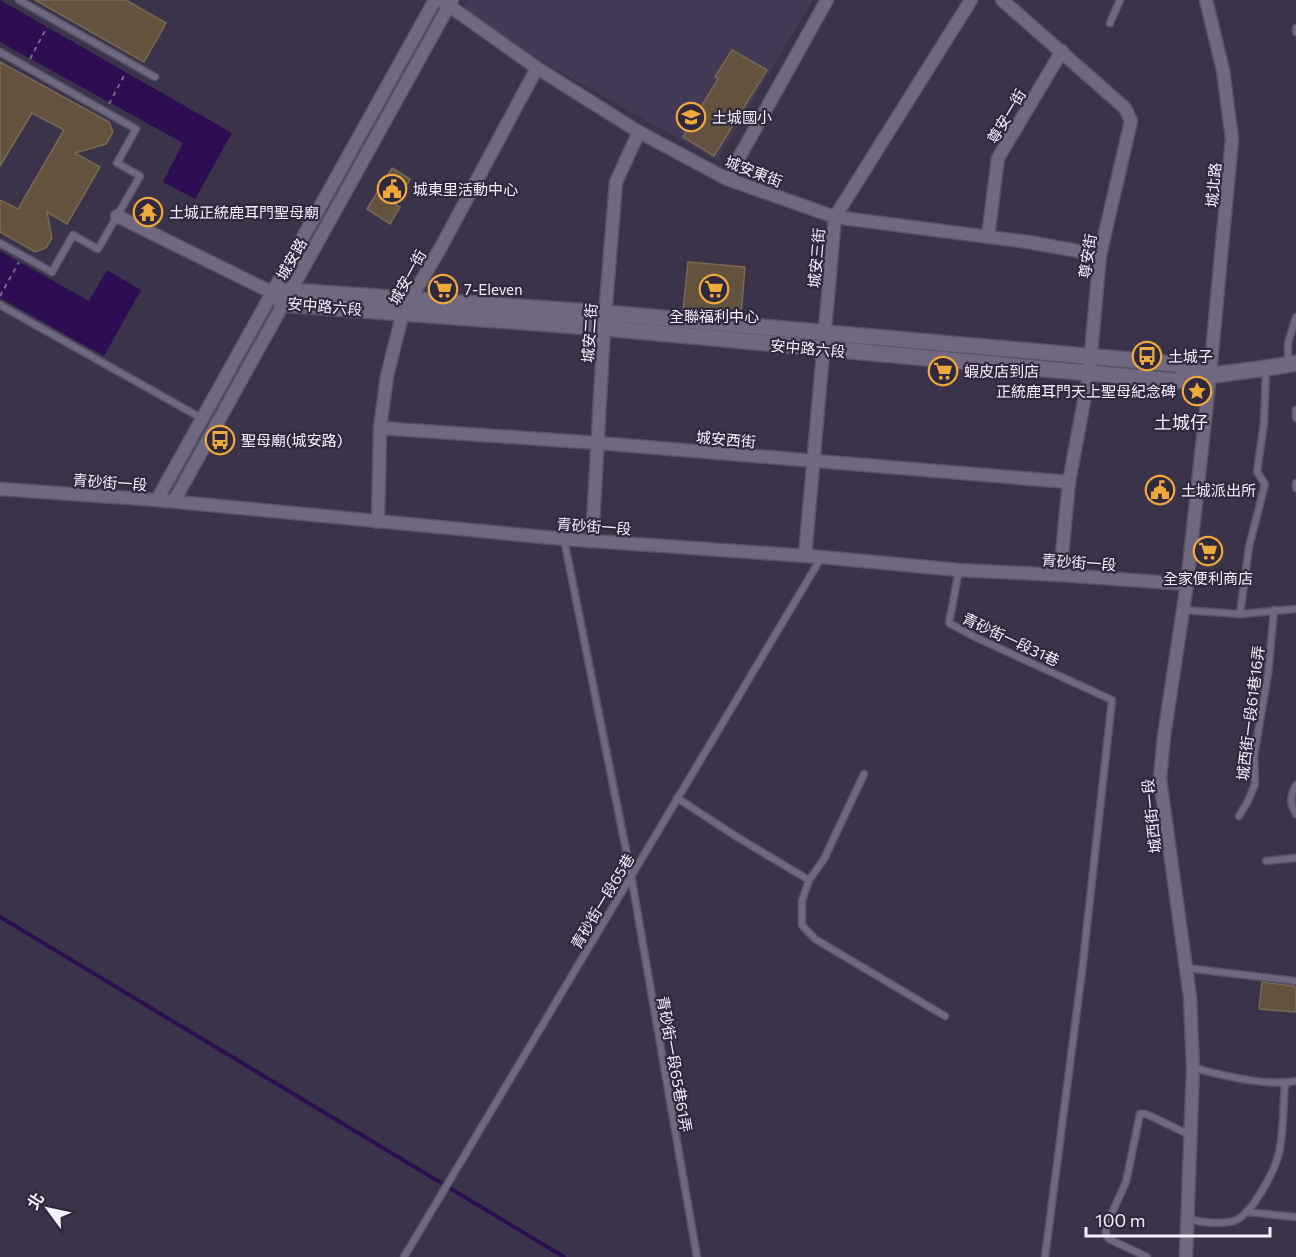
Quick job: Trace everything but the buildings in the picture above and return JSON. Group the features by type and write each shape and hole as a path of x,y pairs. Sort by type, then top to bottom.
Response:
{"street":[{"name":"城安路","path":"174,501 435,0"},
{"path":"728,178 827,0"},
{"name":"城安三街","path":"805,556 835,217 971,0"},
{"name":"尊安街","path":"1002,0 1125,108 1131,121 1100,255 1089,374 1069,482 1060,575"},
{"name":"城北路","path":"1206,0 1223,70 1232,139 1210,374"},
{"name":"城安路","path":"157,500 203,418 282,296 447,2"},
{"name":"城安東街","path":"447,2 537,68 639,132 728,178 835,217 988,237 1100,255"},
{"name":"尊安一街","path":"988,237 998,158 1062,51"},
{"name":"城安一街","path":"378,522 380,428 387,376 407,305 441,247 537,68"},
{"name":"城安二街","path":"592,541 616,182 639,132"},
{"path":"117,216 282,296"},
{"name":"安中路六段","path":"282,296 605,321 824,332 1174,364 1210,374"},
{"name":"安中路六段","path":"605,321 823,349 1176,381 1210,374 1266,369 1292,364"},
{"name":"城西街一段","path":"1186,1257 1193,1068 1190,997 1161,779 1164,736 1187,585 1210,374"},
{"name":"城安西街","path":"380,428 598,443 1069,482"},
{"name":"青砂街一段","path":"0,489 174,501 564,539 821,557 959,570 1187,585"}],"lane":[{"path":"19,0 155,77"},
{"path":"1110,23 1120,0"},
{"path":"0,52 136,129 117,163 140,176 98,249 73,235 52,273 0,243"},
{"path":"0,305 203,418"},
{"path":"1292,364 1288,343 1296,317"},
{"path":"1240,614 1249,547 1265,484 1257,472 1264,423 1266,369"},
{"path":"1296,410 1296,418"},
{"path":"1296,483 1296,488"},
{"name":"青砂街一段65巷61弄","path":"564,539 631,875 697,1257"},
{"name":"青砂街一段65巷","path":"404,1257 821,557"},
{"name":"青砂街一段31巷","path":"959,570 949,623 1112,699 1080,982 1045,1257"},
{"path":"1182,610 1240,614 1296,609"},
{"name":"城西街一段61巷16弄","path":"1239,816 1254,784 1254,756 1268,674 1274,610"},
{"path":"864,774 824,859 809,880 802,901 802,925 815,939 945,1016"},
{"path":"1296,785 1290,797 1296,814"},
{"path":"677,798 809,880"},
{"path":"1266,861 1296,858"},
{"path":"1185,968 1296,981"},
{"path":"1193,1068 1237,1078 1285,1083 1296,1081"},
{"path":"1188,1218 1196,1222 1234,1221 1246,1212 1271,1176 1278,1155 1285,1083"},
{"path":"1147,1257 1109,1239 1106,1234 1106,1226 1126,1182 1140,1114 1146,1114 1190,1135"},
{"path":"1246,1212 1296,1217"}],"path":[{"path":"26,67 52,19"},
{"path":"104,112 130,63"},
{"path":"0,296 23,256"}],"shaded area":[{"path":"0,0 232,133 195,199 163,182 183,143 0,42"},
{"name":"土城國小","path":"467,0 813,0 717,161 536,58 462,8"},
{"path":"0,251 89,301 107,270 141,290 104,356 0,298"}],"waterway":[{"path":"0,917 564,1257"}],"place":[{"name":"土城國小","path":"691,117"},
{"name":"城東里活動中心","path":"392,189"},
{"name":"土城正統鹿耳門聖母廟","path":"148,212"},
{"name":"7-Eleven","path":"443,289"},
{"name":"全聯福利中心","path":"714,289"},
{"name":"土城子","path":"1147,356"},
{"name":"蝦皮店到店","path":"943,371"},
{"name":"正統鹿耳門天上聖母紀念碑","path":"1197,391"},
{"name":"聖母廟(城安路)","path":"220,440"},
{"name":"土城派出所","path":"1160,490"},
{"name":"全家便利商店","path":"1208,551"}],"district":[{"name":"土城仔","path":"1181,422"}]}
